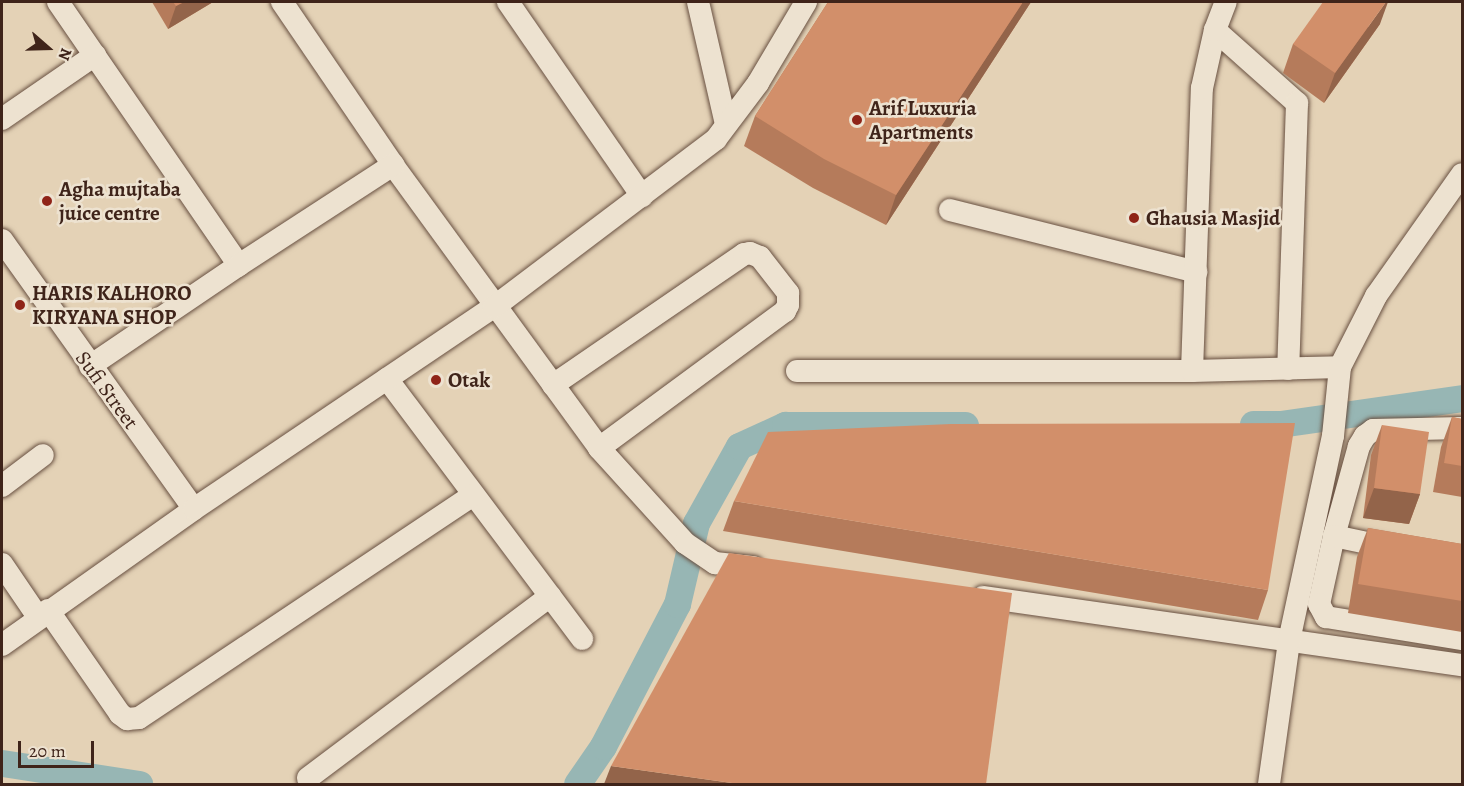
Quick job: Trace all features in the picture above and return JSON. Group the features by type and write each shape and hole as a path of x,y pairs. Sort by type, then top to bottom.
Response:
{"street":[{"path":"58,2 239,264"},
{"path":"282,2 393,165 494,307 599,448 693,549 715,562 772,570"},
{"path":"507,2 642,196"},
{"path":"698,2 726,124"},
{"path":"2,645 194,509 494,307 717,139 758,83 806,2"},
{"path":"1192,371 1202,88 1215,30 1226,2"},
{"path":"1215,30 1297,103 1288,369"},
{"path":"2,120 94,55"},
{"path":"90,366 239,264 393,165"},
{"path":"1269,784 1289,641 1333,436 1341,367 1376,296 1462,174"},
{"path":"950,210 1196,272"},
{"name":"Sufi Street","path":"2,240 194,509"},
{"path":"553,385 744,254 750,253 760,257 788,293 788,305 785,311 599,448"},
{"path":"797,371 1192,371 1341,367"},
{"path":"387,379 582,639"},
{"path":"1462,428 1373,430 1365,436 1359,446 1334,536 1319,604 1326,617 1462,639"},
{"path":"2,486 43,455"},
{"path":"2,564 120,714 127,719 140,718 474,495"},
{"path":"1334,536 1416,554"},
{"path":"965,594 1462,665"},
{"path":"308,778 550,596"}],"building":[{"name":"Arif Luxuria Apartments","path":"828,2 1023,2 896,195 824,159 755,116"},
{"path":"1323,2 1386,2 1335,73 1293,44"},
{"path":"1452,417 1462,419 1462,466 1444,463"},
{"path":"1295,423 1268,590 734,501 768,432 951,424"},
{"path":"1382,425 1429,432 1420,494 1374,488"},
{"path":"1368,528 1462,544 1462,601 1358,584"},
{"path":"729,553 1012,593 986,784 739,784 611,766"}],"waterway":[{"path":"1253,424 1280,424 1462,398"},
{"path":"577,784 603,746 677,604 696,523 739,446 785,425 965,425"},
{"path":"2,763 139,784"}],"place":[{"name":"Arif Luxuria Apartments","path":"857,120"},
{"name":"Agha mujtaba juice centre","path":"47,201"},
{"name":"Ghausia Masjid","path":"1134,218"},
{"name":"HARIS KALHORO KIRYANA SHOP","path":"20,305"},
{"name":"Otak","path":"436,380"}]}
